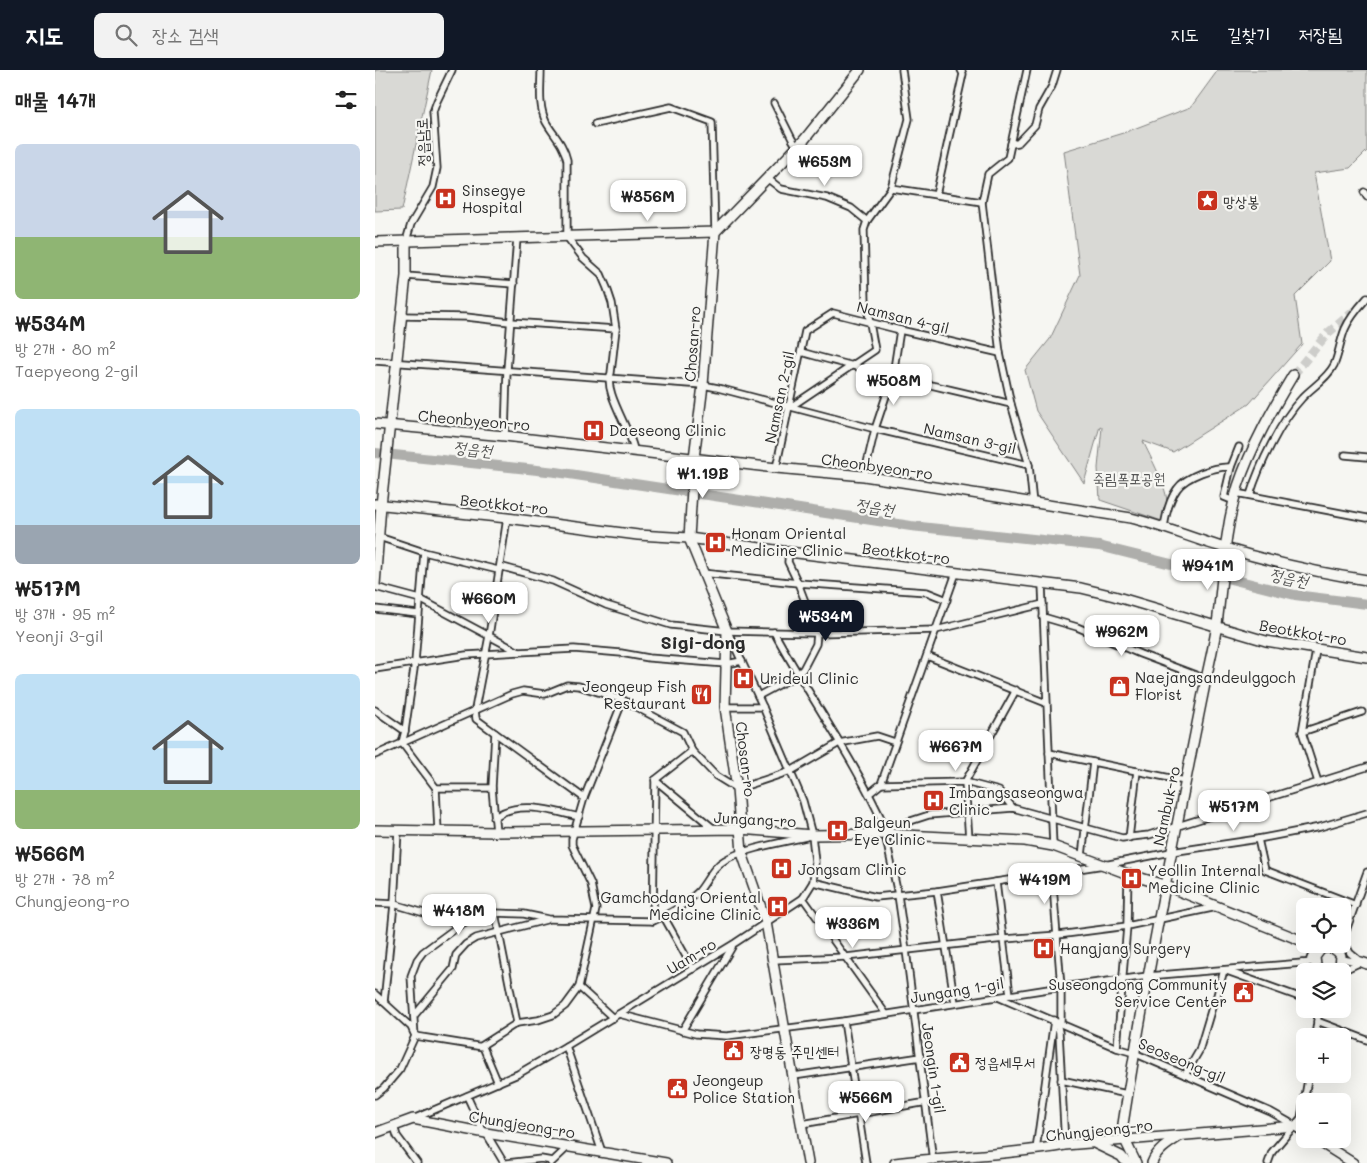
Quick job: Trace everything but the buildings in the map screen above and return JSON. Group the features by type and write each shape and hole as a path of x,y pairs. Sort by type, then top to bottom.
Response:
{"street":[{"name":"정읍남로","path":"406,241 411,224 433,187 437,168 433,112 452,70"},
{"path":"541,70 541,106 547,123 565,149 567,160 567,237 583,258 601,274 612,303 616,329 611,373 608,379 610,390 632,440 634,450"},
{"path":"375,242 715,232 797,147 860,70"},
{"path":"789,408 875,350 866,302 864,230 867,221 891,188 909,120 902,70"},
{"path":"936,195 963,74 961,70"},
{"path":"1027,70 1009,158 988,174 982,202 1000,353 1011,404 1029,465 1033,504"},
{"path":"1011,144 1018,143 1035,126 1039,109 1052,86 1057,70"},
{"path":"774,103 797,147"},
{"path":"595,124 671,107 712,122 715,232"},
{"path":"767,178 781,189 827,198 851,208 867,221"},
{"path":"891,188 982,202"},
{"name":"Chosan-ro","path":"715,232 703,385 694,458 689,538 727,630 725,707 737,789 742,853 766,922 808,1163"},
{"path":"505,436 507,370 517,238"},
{"path":"406,241 406,276 378,505 379,537 375,586 420,598 519,652"},
{"path":"406,276 514,284"},
{"path":"1250,495 1261,465 1287,420 1301,399 1333,366 1345,328 1354,313 1367,298"},
{"name":"Namsan 4-gil","path":"805,331 833,312 900,330 1000,353"},
{"path":"401,316 466,317 616,329"},
{"path":"864,476 875,430 893,375 900,330"},
{"name":"Namsan 2-gil","path":"776,468 805,331"},
{"path":"801,352 850,366 1011,404"},
{"name":"Namsan 3-gil","path":"375,361 703,385 875,430 1029,465"},
{"name":"Nambuk-ro","path":"1125,1140 1123,1124 1134,1053 1164,885 1217,626 1224,553 1236,494 1245,469 1273,409 1293,375"},
{"name":"Cheonbyeon-ro","path":"375,424 505,436 776,468 864,476 1131,518 1164,528 1224,553 1367,580"},
{"path":"1239,447 1231,467 1224,497 1236,494 1250,495 1367,518"},
{"path":"1345,455 1367,458"},
{"path":"1164,528 1171,499 1178,487 1207,470 1222,466 1231,467"},
{"path":"1227,486 1236,494"},
{"name":"Beotkkot-ro","path":"378,505 507,518 638,535 689,538 1081,588 1266,641 1367,657"},
{"path":"507,518 489,636 475,709 476,719 584,798"},
{"path":"379,537 424,552 498,570 503,567 553,581 606,605 671,625 727,630 817,633 936,630 1043,604"},
{"path":"402,743 415,662 424,552"},
{"path":"758,696 797,675 803,669 816,644 817,633 788,562 789,552"},
{"path":"703,573 798,583 927,592 947,600"},
{"path":"870,793 881,784 956,573"},
{"path":"1042,584 1053,846"},
{"path":"375,609 418,614"},
{"path":"1043,617 1077,627 1206,679"},
{"name":"Uam-ro","path":"413,1118 519,1074 733,945 803,898 813,882 815,862 813,835 803,801 791,771 727,630"},
{"name":"Jeongin 1-gil","path":"774,632 797,675 870,793 885,831 906,950 933,1160"},
{"path":"375,669 466,655 574,649 621,653 649,658 726,664 742,661"},
{"path":"1315,650 1302,732 1318,782"},
{"path":"927,656 1047,703"},
{"path":"375,754 512,694 523,691 545,694 567,685 579,686 623,700 683,732 693,751 715,776 737,789 791,771 839,743 877,736 895,742"},
{"path":"969,839 965,782 1016,690"},
{"path":"415,1036 481,1046 517,1022 538,1020 553,1015 565,1006 579,987 596,909 591,884 572,845 574,830 584,798 623,700"},
{"path":"725,707 763,707"},
{"path":"375,710 405,731"},
{"path":"1302,732 1362,712"},
{"path":"495,733 492,788 496,832"},
{"path":"402,743 436,788 438,831"},
{"path":"655,780 693,751"},
{"path":"1049,753 1185,781"},
{"path":"1082,856 1093,762"},
{"path":"885,831 929,815 1013,808 1122,838 1129,838 1149,835 1176,827 1367,767"},
{"path":"1129,838 1137,771"},
{"path":"655,780 715,830"},
{"path":"653,921 655,780"},
{"path":"881,784 965,782 999,791 1013,808"},
{"path":"436,788 492,788"},
{"path":"494,818 502,811 522,808 579,817"},
{"path":"813,882 876,897 897,896 1105,865 1171,852 1258,839 1320,827 1367,813"},
{"name":"Jungang-ro","path":"375,830 496,832 740,829 813,835 885,831 969,839 1025,841 1053,846 1128,874 1164,885 1296,938"},
{"path":"384,1002 394,904 398,831"},
{"path":"375,1095 384,1088 400,1069 415,1036 411,976 417,960 423,952 461,924 472,919 495,914 524,914 548,919 653,921 663,917 698,892 711,873 724,860 742,853 813,835"},
{"path":"1258,839 1265,870 1356,905"},
{"path":"1351,918 1367,872"},
{"path":"1052,873 1061,987 1061,1021 1056,1022"},
{"path":"1117,1048 1124,980 1128,874"},
{"path":"996,882 1010,995"},
{"path":"937,891 955,1003"},
{"path":"803,898 886,1014"},
{"path":"375,903 394,904 461,924"},
{"path":"773,960 846,957 946,945 1058,935 1127,926 1219,906"},
{"path":"495,914 517,1022"},
{"path":"663,917 693,969"},
{"path":"414,1016 453,969 456,955 460,949 476,938 548,919"},
{"path":"682,1031 733,945"},
{"path":"1302,963 1310,960 1313,953"},
{"path":"1314,962 1317,953"},
{"path":"1340,953 1340,963"},
{"path":"1350,953 1364,963"},
{"path":"1341,959 1364,963"},
{"name":"Jungang 1-gil","path":"1302,963 1314,962"},
{"path":"1351,968 1364,963"},
{"name":"Jungang 1-gil","path":"619,1014 696,1034 727,1036 844,1021 1061,987 1148,976 1296,964"},
{"path":"1185,1075 1199,1051 1224,970 1296,996"},
{"path":"579,987 613,1018"},
{"path":"375,994 411,1028 415,1036"},
{"name":"Seoseong-gil","path":"996,997 1117,1048 1134,1053 1271,1112 1295,1126"},
{"path":"1316,1028 1318,1018"},
{"path":"844,1021 866,1163"},
{"path":"1056,1022 1059,1032 1065,1145"},
{"path":"1036,1150 1056,1022"},
{"path":"1317,1022 1367,1040"},
{"path":"481,1046 498,1083"},
{"path":"567,1046 602,1152"},
{"path":"794,1076 921,1057"},
{"path":"1061,1080 1127,1094"},
{"path":"1268,1163 1272,1152 1301,1118 1307,1083"},
{"path":"467,1096 485,1133 506,1163 541,1159 552,1162 569,1146"},
{"path":"802,1124 927,1102"},
{"path":"375,1132 413,1118"},
{"name":"Chungjeong-ro","path":"413,1118 485,1133 666,1163"},
{"path":"394,1126 397,1136 417,1163"},
{"name":"Chungjeong-ro","path":"895,1163 1036,1150 1065,1145 1096,1144 1295,1126"},
{"path":"1153,1163 1156,1155 1164,1146 1180,1136"},
{"path":"1125,1140 1136,1163"},
{"path":"1096,1144 1121,1156 1127,1163"},
{"path":"1329,1148 1353,1163"}],"green space":[{"path":"375,70 432,70 402,210 375,211"},
{"name":"죽림폭포공원","path":"1218,70 1367,70 1367,151 1350,168 1314,173 1330,261 1295,296 1302,344 1249,404 1173,452 1143,441 1167,498 1162,521 1100,500 1098,468 1102,427 1100,426 1084,483 1036,411 1025,370 1050,339 1080,275 1064,151 1123,133 1191,107"}],"waterway":[{"name":"정읍천","path":"375,453 556,472 911,526 1099,546 1295,595 1367,604"}],"tunnel":[{"path":"1293,375 1328,333 1359,307"}],"place":[{"name":"Sinsegye Hospital","path":"446,199"},
{"name":"망상봉","path":"1207,201"},
{"name":"Daeseong Clinic","path":"593,430"},
{"name":"Honam Oriental Medicine Clinic","path":"715,542"},
{"name":"Urideul Clinic","path":"744,678"},
{"name":"Naejangsandeulggoch Florist","path":"1119,686"},
{"name":"Jeongeup Fish Restaurant","path":"702,695"},
{"name":"Imbangsaseongwa Clinic","path":"933,801"},
{"name":"Balgeun Eye Clinic","path":"838,831"},
{"name":"Jongsam Clinic","path":"782,869"},
{"name":"Yeollin Internal Medicine Clinic","path":"1132,879"},
{"name":"Gamchodang Oriental Medicine Clinic","path":"777,906"},
{"name":"Hangjang Surgery","path":"1044,948"},
{"name":"Suseongdong Community Service Center","path":"1243,993"},
{"name":"장명동 주민센터","path":"734,1051"},
{"name":"정읍세무서","path":"959,1062"},
{"name":"Jeongeup Police Station","path":"677,1089"}],"district":[{"name":"Sigi-dong","path":"703,642"}]}
